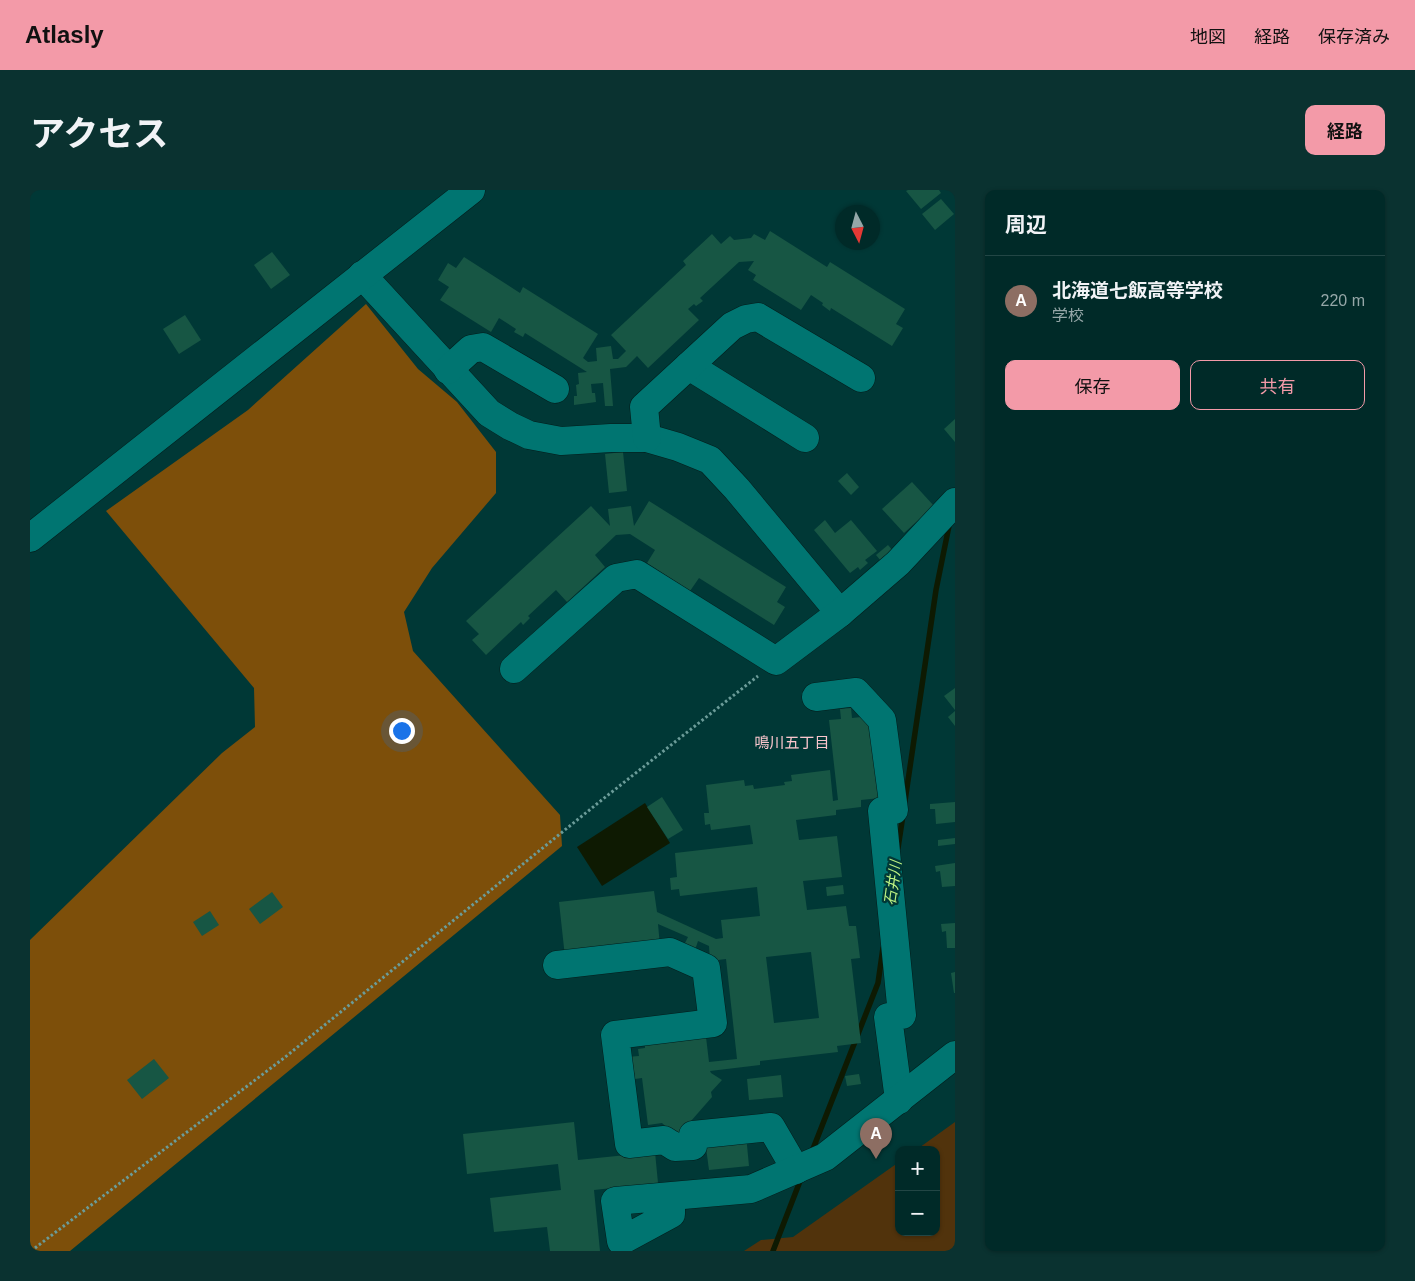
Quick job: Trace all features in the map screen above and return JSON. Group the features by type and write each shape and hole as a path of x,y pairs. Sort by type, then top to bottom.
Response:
{"street":[{"path":"30,538 471,190"},
{"path":"362,276 489,413 510,426 529,435 560,441 647,438 678,447 710,460 738,489 840,613"},
{"path":"647,438 644,407 732,326 746,318 758,317 860,378"},
{"path":"448,370 471,349 483,347 555,389"},
{"path":"689,366 805,438"},
{"path":"514,669 616,578 637,574 776,662 840,613 898,563 955,502"},
{"path":"816,697 856,692 882,720 894,810 882,811 902,1015 888,1016 899,1100"},
{"path":"557,965 670,952 706,968 713,1023 615,1034 629,1144 664,1140 675,1147 693,1146 693,1134 771,1127 796,1170"},
{"path":"671,1196 751,1189 825,1157 955,1055"}],"path":[{"path":"30,1251 284,1058 603,799 776,662"}],"shaded area":[{"path":"366,304 418,369 457,402 496,452 496,493 432,568 404,612 413,651 560,815 562,846 70,1251 30,1251 30,940 222,753 255,727 254,688 106,511 248,410"},
{"path":"645,803 670,843 602,886 577,847"},
{"path":"955,1122 955,1251 744,1251 761,1240 793,1237 895,1165 895,1236 940,1236 940,1146 922,1146"}],"building":[{"path":"939,190 941,193 921,209 906,191"},
{"path":"941,199 954,214 935,230 922,214"},
{"path":"770,231 827,267 830,262 905,309 896,324 903,328 892,346 831,308 830,311 822,305 823,303 811,295 801,310 753,280 756,275 748,270 754,261 739,262 700,298 703,301 696,306 694,304 688,309 699,320 648,368 637,356 626,367 610,369 613,406 605,406 603,383 591,384 596,402 574,405 574,396 577,396 576,385 579,384 578,373 587,372 525,333 523,337 514,332 516,329 499,318 491,332 440,300 449,287 438,280 448,263 456,268 464,257 520,293 523,287 598,334 583,358 588,362 597,361 596,348 611,346 613,359 618,359 626,351 611,335 686,265 683,261 712,234 721,244 730,236 734,240 751,238 754,234 765,240"},
{"path":"272,252 290,275 271,289 254,265"},
{"path":"185,315 201,340 179,354 163,329"},
{"path":"955,419 955,442 944,429"},
{"path":"623,452 627,491 609,493 605,454"},
{"path":"847,473 859,487 851,495 838,481"},
{"path":"912,482 934,506 904,533 882,509"},
{"path":"649,501 786,587 777,602 785,607 774,625 699,578 690,591 647,563 655,550 630,534 616,535 595,555 605,567 567,602 556,590 528,616 530,618 523,625 521,622 486,655 472,640 479,634 466,621 591,506 610,526 608,509 631,506 634,526"},
{"path":"825,520 835,533 851,520 877,551 865,560 868,563 860,570 858,567 850,573 814,530"},
{"path":"888,545 893,551 881,561 876,555"},
{"path":"955,688 955,710 944,696"},
{"path":"851,708 852,718 871,716 880,798 861,800 861,807 836,810 836,815 796,820 799,840 837,836 842,877 803,881 807,910 846,906 849,926 856,926 860,958 851,959 861,1043 837,1046 838,1052 760,1061 760,1065 710,1071 722,1080 711,1092 712,1097 677,1137 662,1123 648,1125 642,1078 635,1079 627,1057 639,1056 638,1049 645,1048 645,1044 706,1037 709,1062 737,1059 726,959 710,961 709,946 698,941 695,950 684,945 688,937 658,924 660,946 565,957 559,902 654,891 657,912 716,939 723,938 721,920 760,916 757,887 680,896 679,889 671,890 670,878 677,877 675,853 753,844 750,825 711,830 710,824 705,825 704,813 709,813 706,785 744,780 745,786 753,785 754,789 785,785 784,782 792,781 791,775 830,770 833,801 838,800 829,720 841,719 840,709","holes":["811,952 819,1018 774,1023 766,957"]},
{"path":"955,711 955,726 948,717"},
{"path":"662,797 683,830 668,839 647,807"},
{"path":"955,802 955,822 936,824 935,809 930,809 930,804"},
{"path":"955,838 955,844 938,846 938,840"},
{"path":"955,863 955,886 942,887 940,871 936,872 935,866"},
{"path":"843,885 844,894 827,896 826,887"},
{"path":"272,892 283,907 260,924 249,909"},
{"path":"210,911 219,925 202,936 193,922"},
{"path":"955,923 955,948 947,948 946,931 942,932 941,924"},
{"path":"955,972 955,993 954,993 951,973"},
{"path":"154,1059 169,1078 142,1099 127,1080"},
{"path":"859,1074 861,1084 847,1086 845,1076"},
{"path":"781,1075 783,1097 749,1100 747,1079"},
{"path":"574,1122 578,1160 655,1152 658,1183 594,1190 600,1251 550,1251 547,1227 494,1232 490,1198 561,1190 558,1164 467,1174 463,1134"},
{"path":"746,1135 749,1166 709,1170 705,1140"}],"waterway":[{"name":"石井川","path":"905,801 936,590 950,521"},
{"name":"石井川","path":"898,848 903,815"},
{"name":"石井川","path":"811,1154 878,983 883,948"},
{"name":"石井川","path":"773,1251 802,1176"}],"place":[{"name":"北海道七飯高等学校","path":"876,1159"}],"district":[{"name":"鳴川五丁目","path":"792,743"}]}
